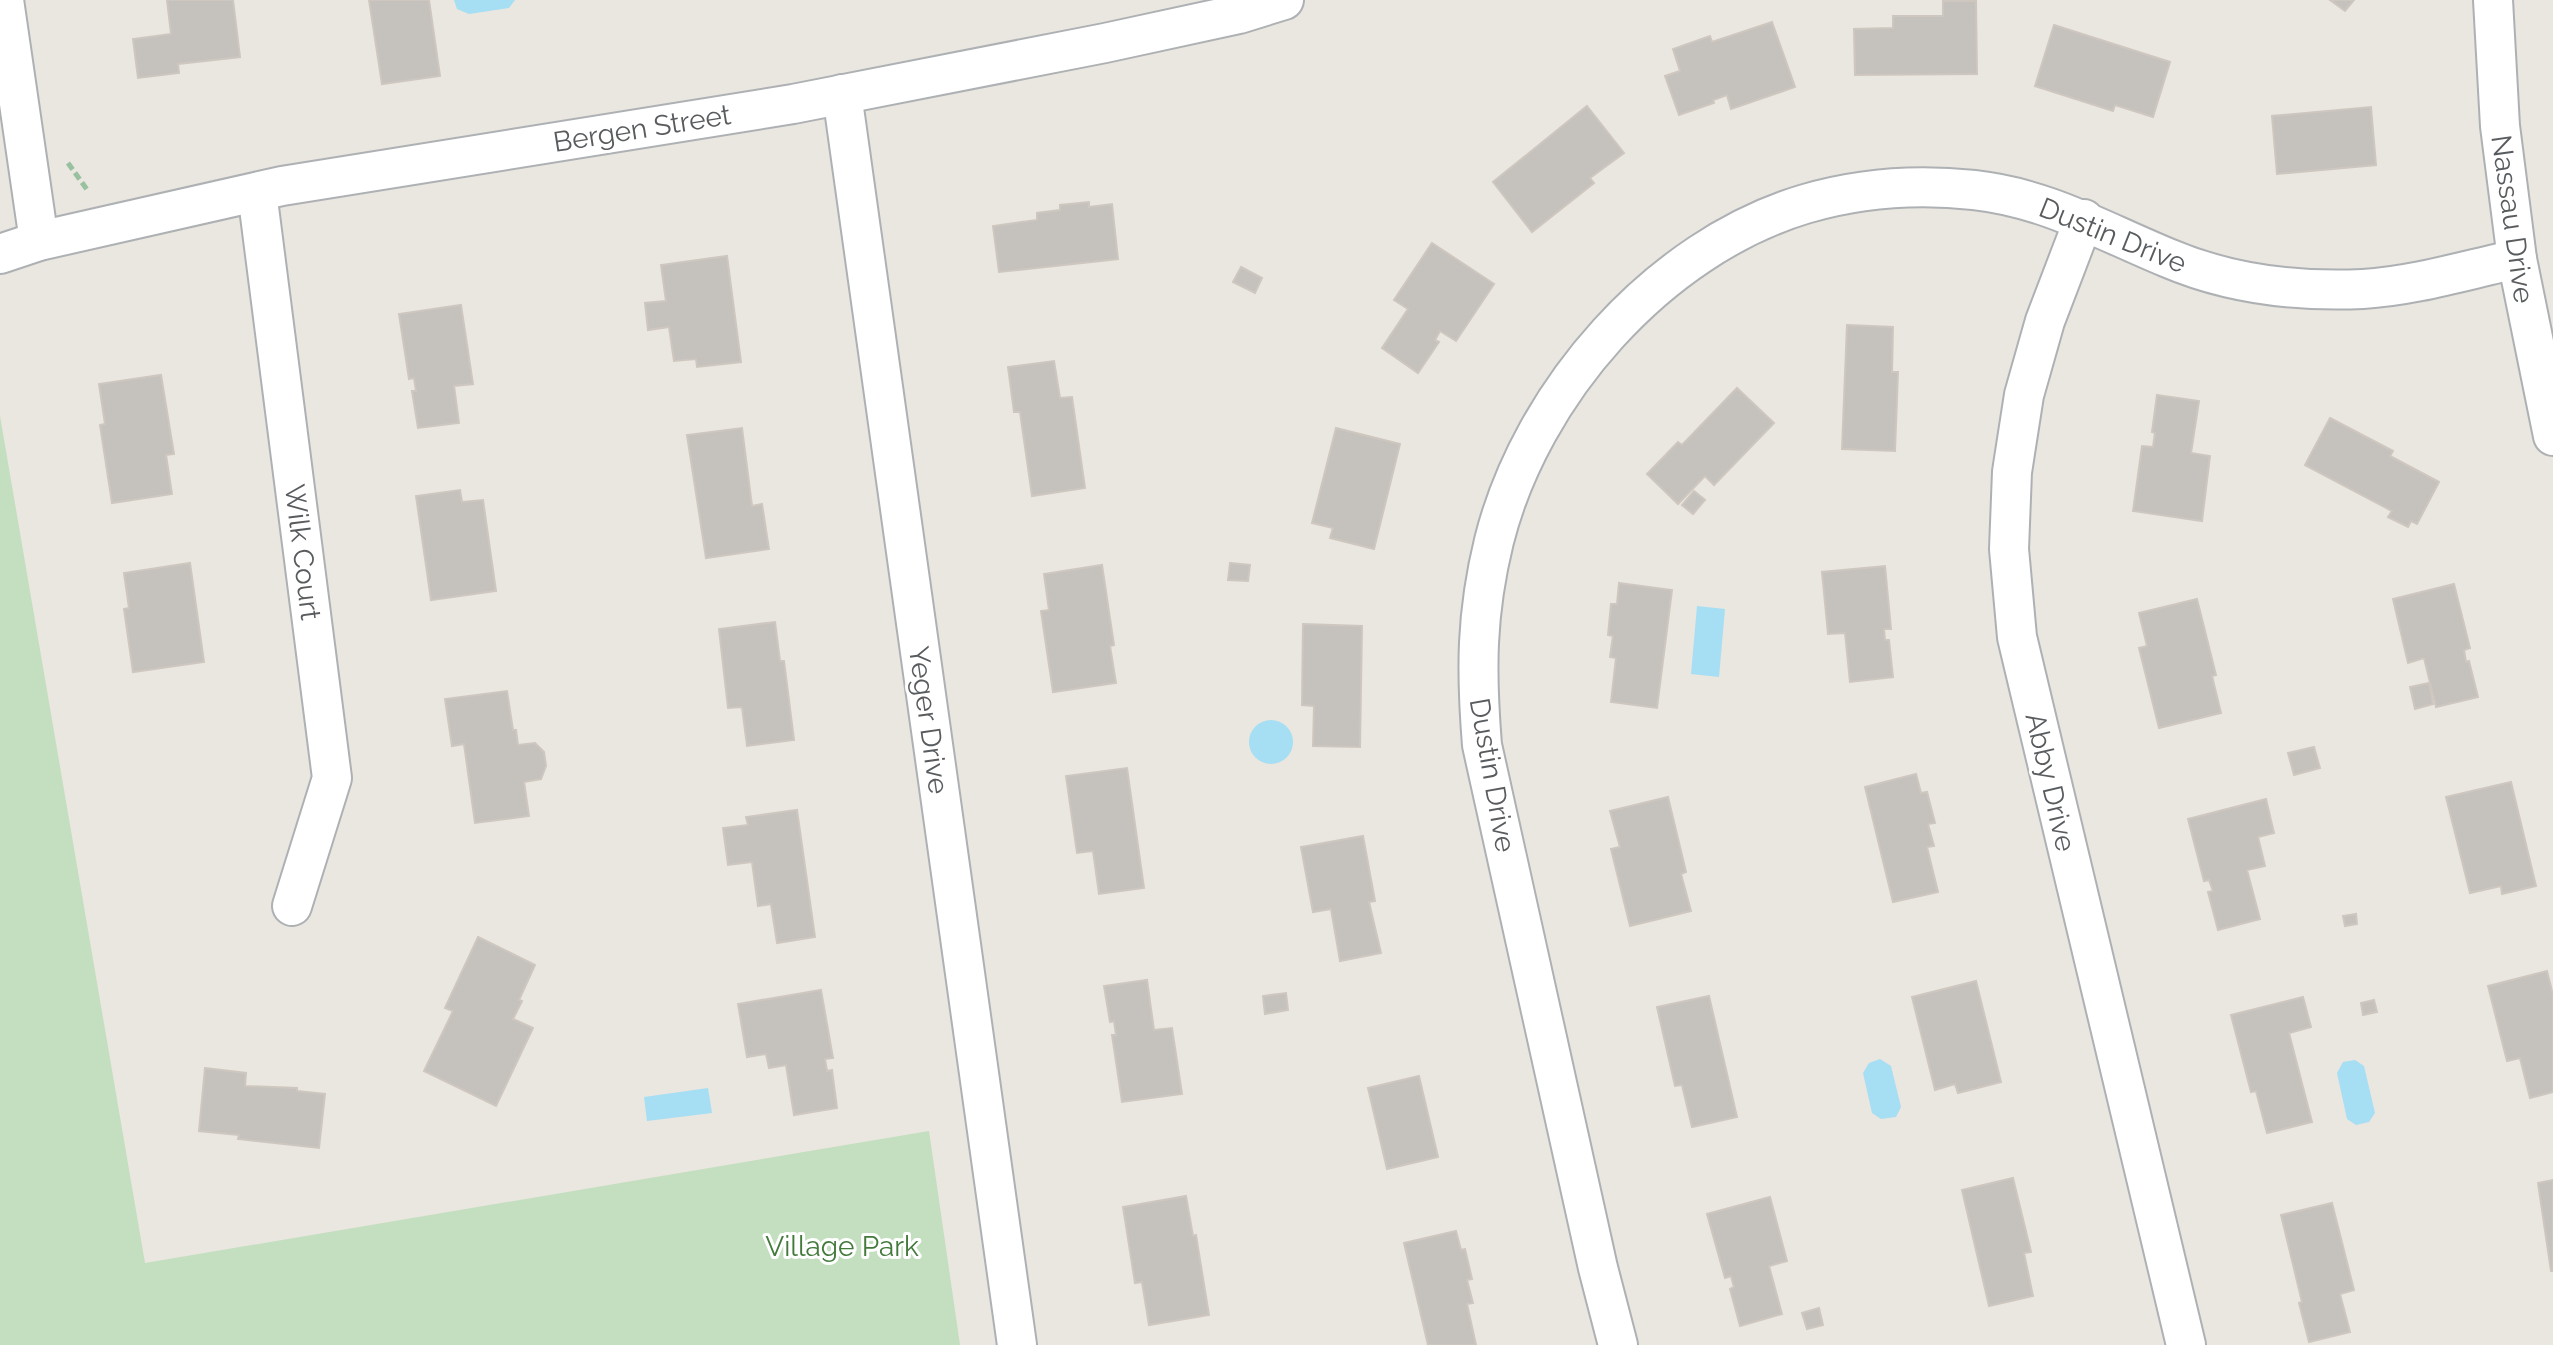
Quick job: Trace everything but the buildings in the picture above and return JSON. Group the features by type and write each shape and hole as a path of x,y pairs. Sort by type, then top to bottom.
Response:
{"street":[{"path":"4,0 39,241"},
{"name":"Bergen Street","path":"0,254 39,241 257,192 842,94 1105,43 1239,14 1284,0"},
{"name":"Nassau Drive","path":"2493,0 2500,126 2517,259 2553,436"},
{"name":"Yeger Drive","path":"842,94 1017,1345"},
{"name":"Dustin Drive","path":"1618,1345 1598,1268 1482,745 1476,676 1480,606 1495,537 1522,464 1555,402 1596,346 1645,296 1701,254 1750,225 1805,204 1861,192 1918,187 1976,190 2047,205 2170,259 2228,278 2296,289 2365,289 2517,259"},
{"name":"Wilk Court","path":"257,192 332,778 292,906"},
{"name":"Abby Drive","path":"2084,219 2045,321 2024,395 2012,472 2009,549 2017,637 2186,1345"}],"green space":[{"name":"Village Park","path":"0,416 145,1263 929,1131 960,1345 0,1345"}],"water":[{"path":"454,0 515,0 509,8 469,14 457,9"},
{"path":"1697,606 1725,609 1719,677 1691,674"},
{"path":"1271,720 1286,727 1293,742 1286,757 1271,764 1256,757 1249,742 1256,727"},
{"path":"1880,1059 1891,1066 1901,1107 1896,1117 1881,1119 1872,1113 1863,1073 1869,1063"},
{"path":"2355,1060 2364,1066 2375,1113 2369,1122 2356,1125 2347,1119 2337,1073 2343,1062"},
{"path":"708,1088 712,1113 647,1121 644,1097"}]}
